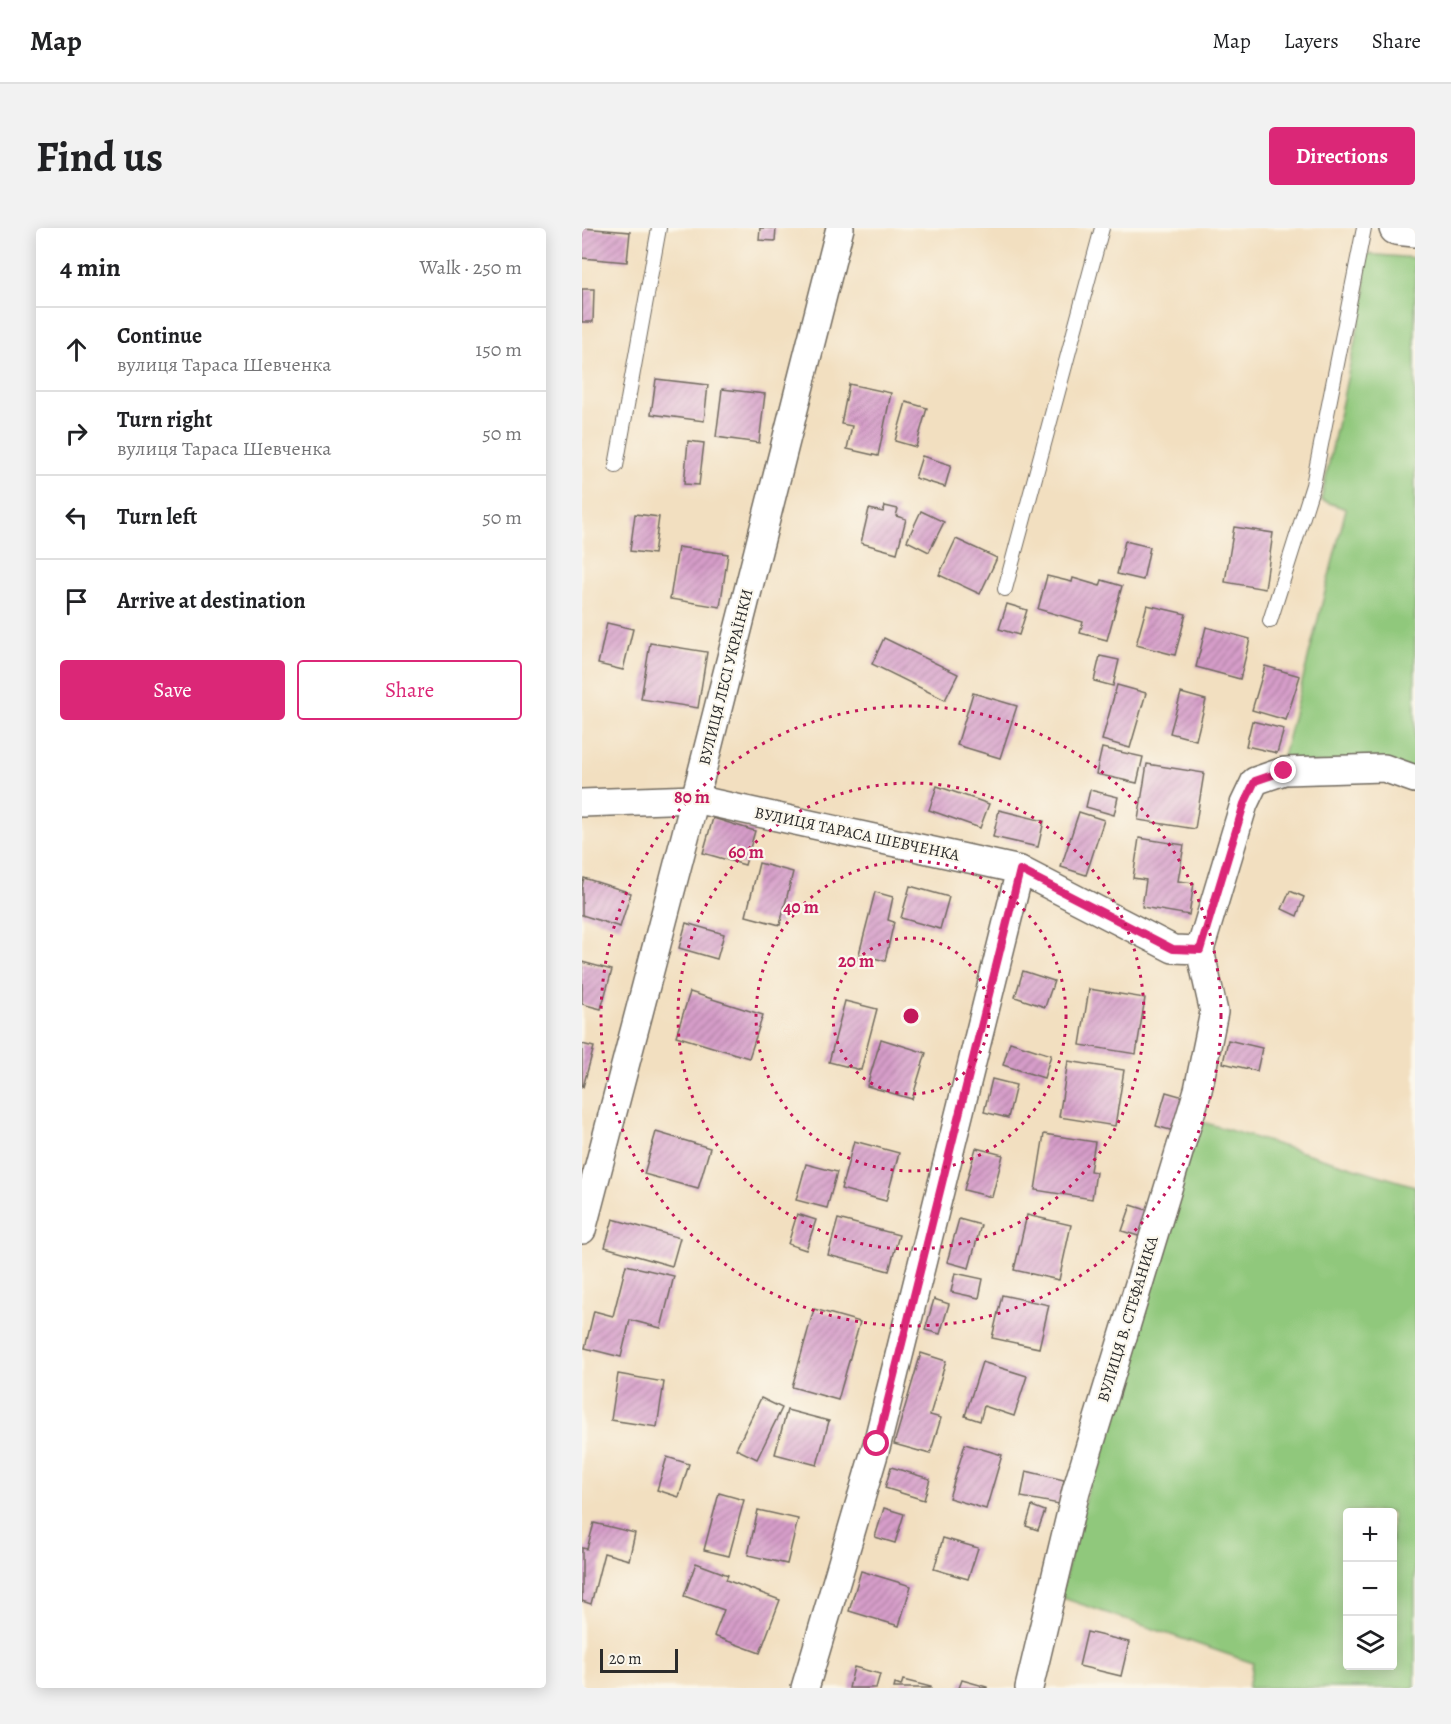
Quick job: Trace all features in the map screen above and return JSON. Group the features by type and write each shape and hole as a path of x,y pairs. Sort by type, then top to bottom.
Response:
{"main road":[{"path":"1396,228 1415,230"}],"street":[{"name":"ВУЛИЦЯ ЛЕСІ УКРАЇНКИ","path":"582,1230 695,799 840,228"},
{"path":"1200,950 1244,804 1255,781 1284,771 1384,768 1415,779"},
{"name":"ВУЛИЦЯ ТАРАСА ШЕВЧЕНКА","path":"582,803 695,799 1020,870 1173,949 1200,950"},
{"path":"805,1688 877,1444 1020,870"},
{"name":"ВУЛИЦЯ В. СТЕФАНИКА","path":"1029,1688 1076,1491 1198,1090 1214,1012 1200,950"}],"lane":[{"path":"616,466 659,228"},
{"path":"1005,589 1102,228"},
{"path":"1270,621 1313,485 1364,228"}],"green space":[{"path":"1364,254 1415,258 1415,769 1282,761 1346,509 1321,500 1365,295"},
{"path":"1199,1121 1415,1186 1415,1688 1248,1688 1253,1663 1060,1597 1083,1506"}],"building":[{"path":"582,228 630,232 627,262 582,258"},
{"path":"760,228 776,228 775,241 759,240"},
{"path":"582,289 594,289 593,322 582,322"},
{"path":"656,379 708,385 704,421 651,414"},
{"path":"849,384 891,393 878,456 847,449 852,426 841,424"},
{"path":"722,389 765,394 759,443 716,437"},
{"path":"906,402 927,408 916,447 895,441"},
{"path":"688,441 704,443 699,485 684,484"},
{"path":"922,456 951,465 945,487 915,478"},
{"path":"885,506 898,509 896,516 906,519 897,553 861,543 869,509 883,512"},
{"path":"921,511 944,522 929,552 907,541"},
{"path":"635,514 659,517 654,554 630,551"},
{"path":"1234,527 1273,533 1265,589 1225,582"},
{"path":"956,539 997,558 980,594 939,575"},
{"path":"1125,541 1150,547 1143,580 1117,574"},
{"path":"678,547 728,554 720,607 670,599"},
{"path":"1047,576 1072,582 1073,578 1100,586 1102,580 1122,586 1107,640 1080,633 1083,622 1038,609"},
{"path":"1007,604 1027,610 1019,635 999,629"},
{"path":"1147,605 1186,614 1175,655 1136,645"},
{"path":"607,623 633,629 623,670 598,664"},
{"path":"1206,627 1250,639 1240,679 1196,667"},
{"path":"884,638 958,674 945,700 872,664"},
{"path":"650,643 707,652 698,708 641,699"},
{"path":"1100,656 1119,660 1113,686 1094,681"},
{"path":"1265,666 1300,676 1286,720 1252,710"},
{"path":"1117,685 1146,693 1130,748 1102,740"},
{"path":"973,693 1017,706 1000,758 957,745"},
{"path":"1181,693 1206,700 1196,740 1170,733"},
{"path":"1252,721 1284,729 1277,753 1246,746"},
{"path":"1102,748 1143,757 1137,783 1096,774"},
{"path":"1147,764 1204,773 1195,829 1138,820"},
{"path":"937,786 989,804 980,828 929,810"},
{"path":"1090,790 1118,797 1114,815 1086,807"},
{"path":"999,810 1044,821 1038,847 993,837"},
{"path":"1079,812 1104,820 1086,875 1061,867"},
{"path":"713,818 755,831 745,865 703,853"},
{"path":"1139,838 1184,845 1178,881 1194,883 1189,915 1142,907 1146,880 1133,878"},
{"path":"759,863 793,872 780,925 746,916"},
{"path":"584,878 631,893 620,927 582,915"},
{"path":"910,886 949,897 940,929 901,918"},
{"path":"1290,891 1304,897 1297,916 1282,909"},
{"path":"875,892 893,897 888,920 894,922 885,961 859,954"},
{"path":"686,923 724,934 717,959 679,948"},
{"path":"582,962 612,970 601,1009 582,1004"},
{"path":"1023,971 1054,981 1045,1007 1015,997"},
{"path":"1089,989 1145,998 1136,1054 1080,1045"},
{"path":"690,992 763,1015 749,1058 676,1036"},
{"path":"845,1001 877,1009 861,1070 829,1062"},
{"path":"881,1039 926,1053 912,1099 867,1086"},
{"path":"1228,1040 1262,1048 1257,1071 1223,1063"},
{"path":"1010,1042 1051,1055 1044,1078 1003,1065"},
{"path":"582,1044 594,1047 583,1087 582,1087"},
{"path":"1068,1061 1124,1070 1115,1126 1059,1117"},
{"path":"992,1079 1016,1085 1008,1118 984,1112"},
{"path":"1166,1092 1187,1098 1177,1132 1156,1126"},
{"path":"656,1132 710,1148 698,1189 644,1174"},
{"path":"1044,1134 1095,1142 1090,1171 1096,1172 1092,1199 1035,1190"},
{"path":"854,1141 899,1153 886,1201 841,1189"},
{"path":"976,1148 1003,1155 992,1197 964,1190"},
{"path":"806,1164 837,1172 827,1208 796,1200"},
{"path":"1131,1205 1153,1212 1145,1238 1122,1231"},
{"path":"797,1214 816,1220 806,1250 788,1244"},
{"path":"1027,1215 1071,1225 1059,1280 1014,1270"},
{"path":"613,1219 680,1238 672,1266 605,1247"},
{"path":"838,1219 899,1235 889,1271 828,1255"},
{"path":"959,1219 981,1225 969,1268 947,1262"},
{"path":"626,1265 674,1276 661,1328 630,1320 621,1357 585,1348 594,1311 613,1316"},
{"path":"955,1273 983,1279 979,1298 951,1292"},
{"path":"1002,1295 1049,1305 1039,1348 992,1338"},
{"path":"934,1299 949,1304 940,1334 925,1330"},
{"path":"814,1309 860,1322 838,1400 792,1387"},
{"path":"921,1353 946,1361 930,1415 941,1418 930,1454 894,1444"},
{"path":"982,1362 1027,1376 1014,1416 984,1406 980,1421 965,1416"},
{"path":"618,1374 664,1382 657,1427 611,1420"},
{"path":"761,1398 782,1408 757,1459 736,1449"},
{"path":"787,1410 829,1421 817,1465 775,1454"},
{"path":"965,1444 1002,1455 986,1509 949,1498"},
{"path":"667,1457 689,1464 679,1497 657,1490"},
{"path":"891,1467 930,1479 924,1500 885,1488"},
{"path":"1026,1471 1064,1480 1059,1504 1021,1497"},
{"path":"719,1493 744,1500 729,1556 704,1550"},
{"path":"1032,1506 1045,1511 1038,1530 1026,1526"},
{"path":"884,1508 904,1514 895,1543 875,1537"},
{"path":"758,1510 798,1519 787,1564 748,1555"},
{"path":"594,1523 635,1533 629,1560 604,1553 591,1604 582,1601 582,1548 587,1549"},
{"path":"943,1538 978,1548 968,1579 934,1569"},
{"path":"696,1563 728,1575 726,1580 780,1600 760,1653 714,1636 724,1610 684,1596"},
{"path":"861,1571 911,1586 899,1626 849,1611"},
{"path":"1087,1632 1129,1642 1121,1676 1079,1666"},
{"path":"854,1667 880,1674 876,1688 849,1688"},
{"path":"903,1680 931,1688 894,1688 895,1684 901,1686"},
{"path":"962,1680 987,1687 987,1688 959,1688"}],"route":[{"path":"877,1444 1020,870 1173,949 1200,950 1244,804 1255,781 1284,771"}]}
